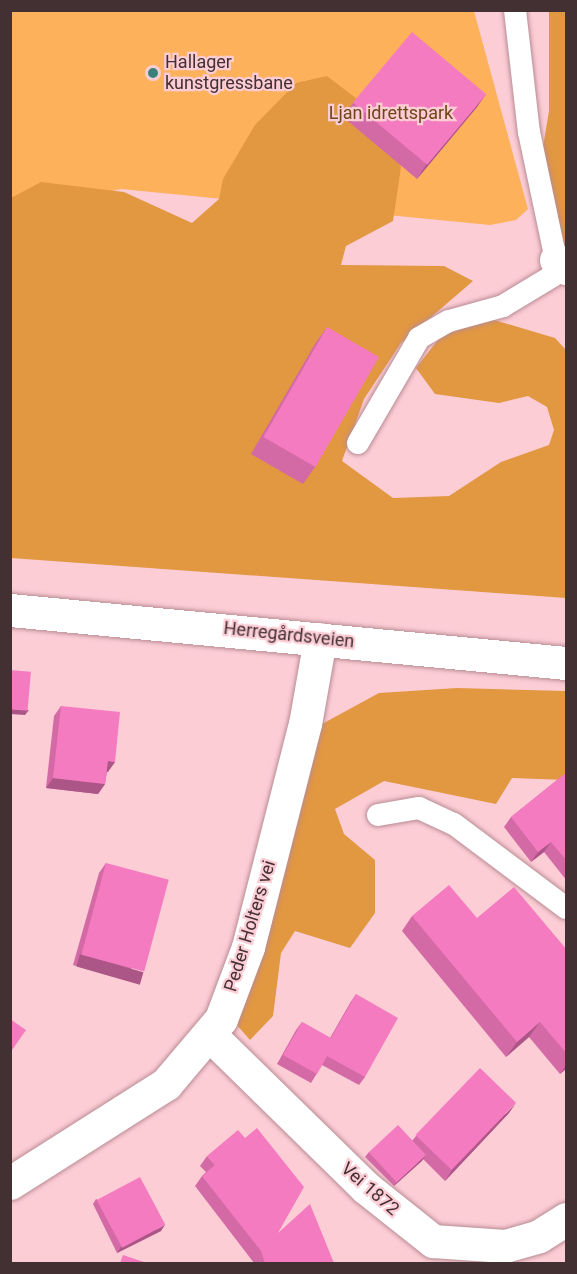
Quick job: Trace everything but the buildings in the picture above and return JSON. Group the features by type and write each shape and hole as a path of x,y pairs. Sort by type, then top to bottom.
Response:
{"street":[{"name":"Herregårdsveien","path":"10,610 567,663"},
{"name":"Peder Holters vei","path":"10,1183 166,1084 210,1035 248,947 305,724 320,639"},
{"name":"Vei 1872","path":"210,1035 365,1187 433,1241 505,1246 539,1236 567,1219"}],"lane":[{"path":"358,443 419,338 449,321 503,306 563,265 529,132 515,10"},
{"path":"378,815 419,808 454,824 567,908"}],"green space":[{"name":"Ljan idrettspark","path":"11,10 474,11 528,209 516,220 490,225 121,189 11,212"}],"shaded area":[{"path":"549,11 566,11 566,248 560,245 539,171 549,111"},
{"path":"327,76 374,112 391,134 401,167 393,221 346,246 341,265 444,266 473,281 401,343 364,399 342,461 393,498 449,496 501,462 549,445 554,430 547,407 528,396 499,403 435,394 416,368 441,336 491,319 555,338 566,350 566,598 11,558 11,198 41,182 124,192 192,223 219,199 223,179 255,125 296,83"},
{"path":"457,688 566,691 566,780 512,778 496,804 384,781 335,809 344,834 375,860 375,913 350,948 295,931 281,953 273,1016 250,1040 236,1024 301,778 322,724 379,693"}],"place":[{"name":"Hallager kunstgressbane","path":"153,73"}]}
